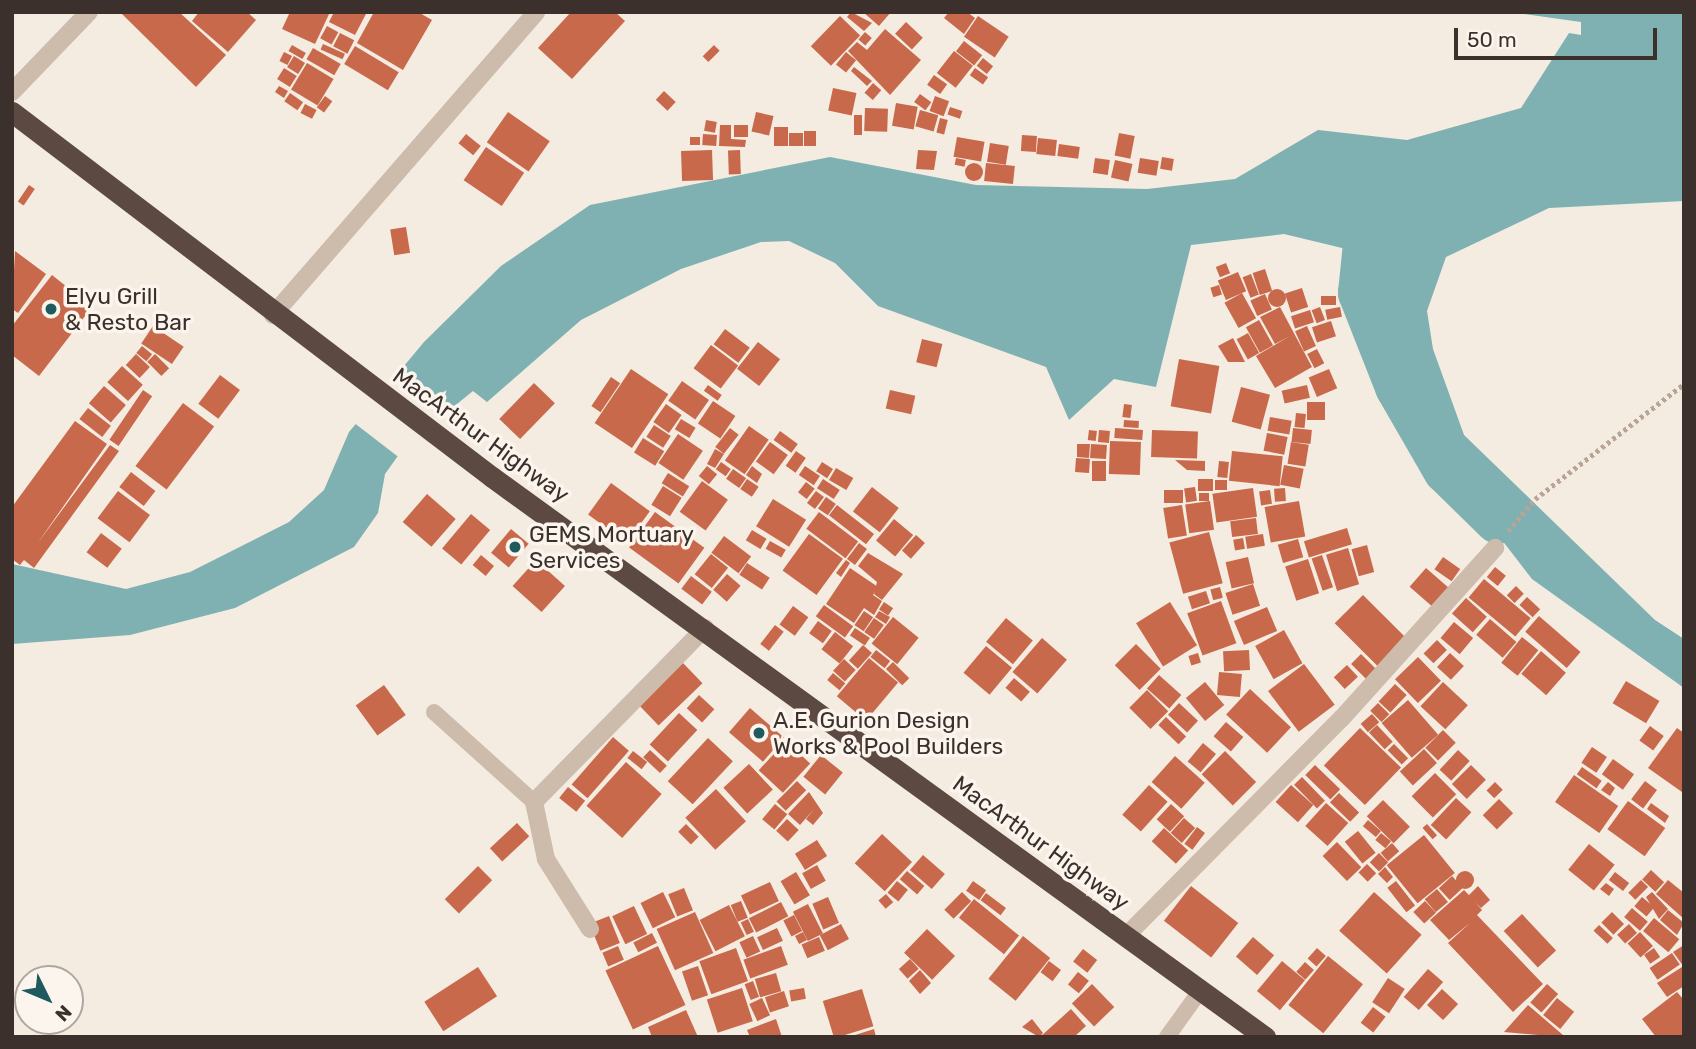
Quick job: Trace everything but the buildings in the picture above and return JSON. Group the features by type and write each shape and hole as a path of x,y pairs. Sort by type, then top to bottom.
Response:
{"highway":[{"name":"MacArthur Highway","path":"12,112 282,321 492,477 705,628 1265,1037"}],"street":[{"path":"12,92 89,12"},
{"path":"282,321 536,12"},
{"path":"1125,937 1342,718 1495,548"},
{"path":"590,929 546,859 534,802 705,628"}],"lane":[{"path":"434,712 534,802"},
{"path":"1167,1037 1200,991"}],"path":[{"path":"1495,548 1535,499 1684,384"}],"water":[{"path":"1509,12 1684,12 1684,201 1549,208 1446,257 1427,311 1433,349 1464,435 1655,620 1684,639 1684,688 1532,579 1434,452 1369,313 1367,254 1284,234 1191,245 1156,387 1114,379 1069,420 1046,367 878,306 835,263 789,241 761,242 681,269 581,320 487,402 473,391 405,446 385,474 378,513 354,547 235,608 130,635 12,644 12,564 126,589 190,572 289,522 324,490 349,432 424,342 501,266 590,205 830,157 976,185 1147,189 1235,179 1318,130 1407,140 1521,108 1569,33 1581,35 1581,22"}],"pier":[{"path":"399,367 455,410 401,459 353,422"}],"waterway":[{"path":"1373,186 1362,292 1399,386 1447,469 1498,519"}],"place":[{"name":"Elyu Grill & Resto Bar","path":"51,309"},
{"name":"GEMS Mortuary Services","path":"515,547"},
{"name":"A.E. Gurion Design Works & Pool Builders","path":"759,733"}]}
